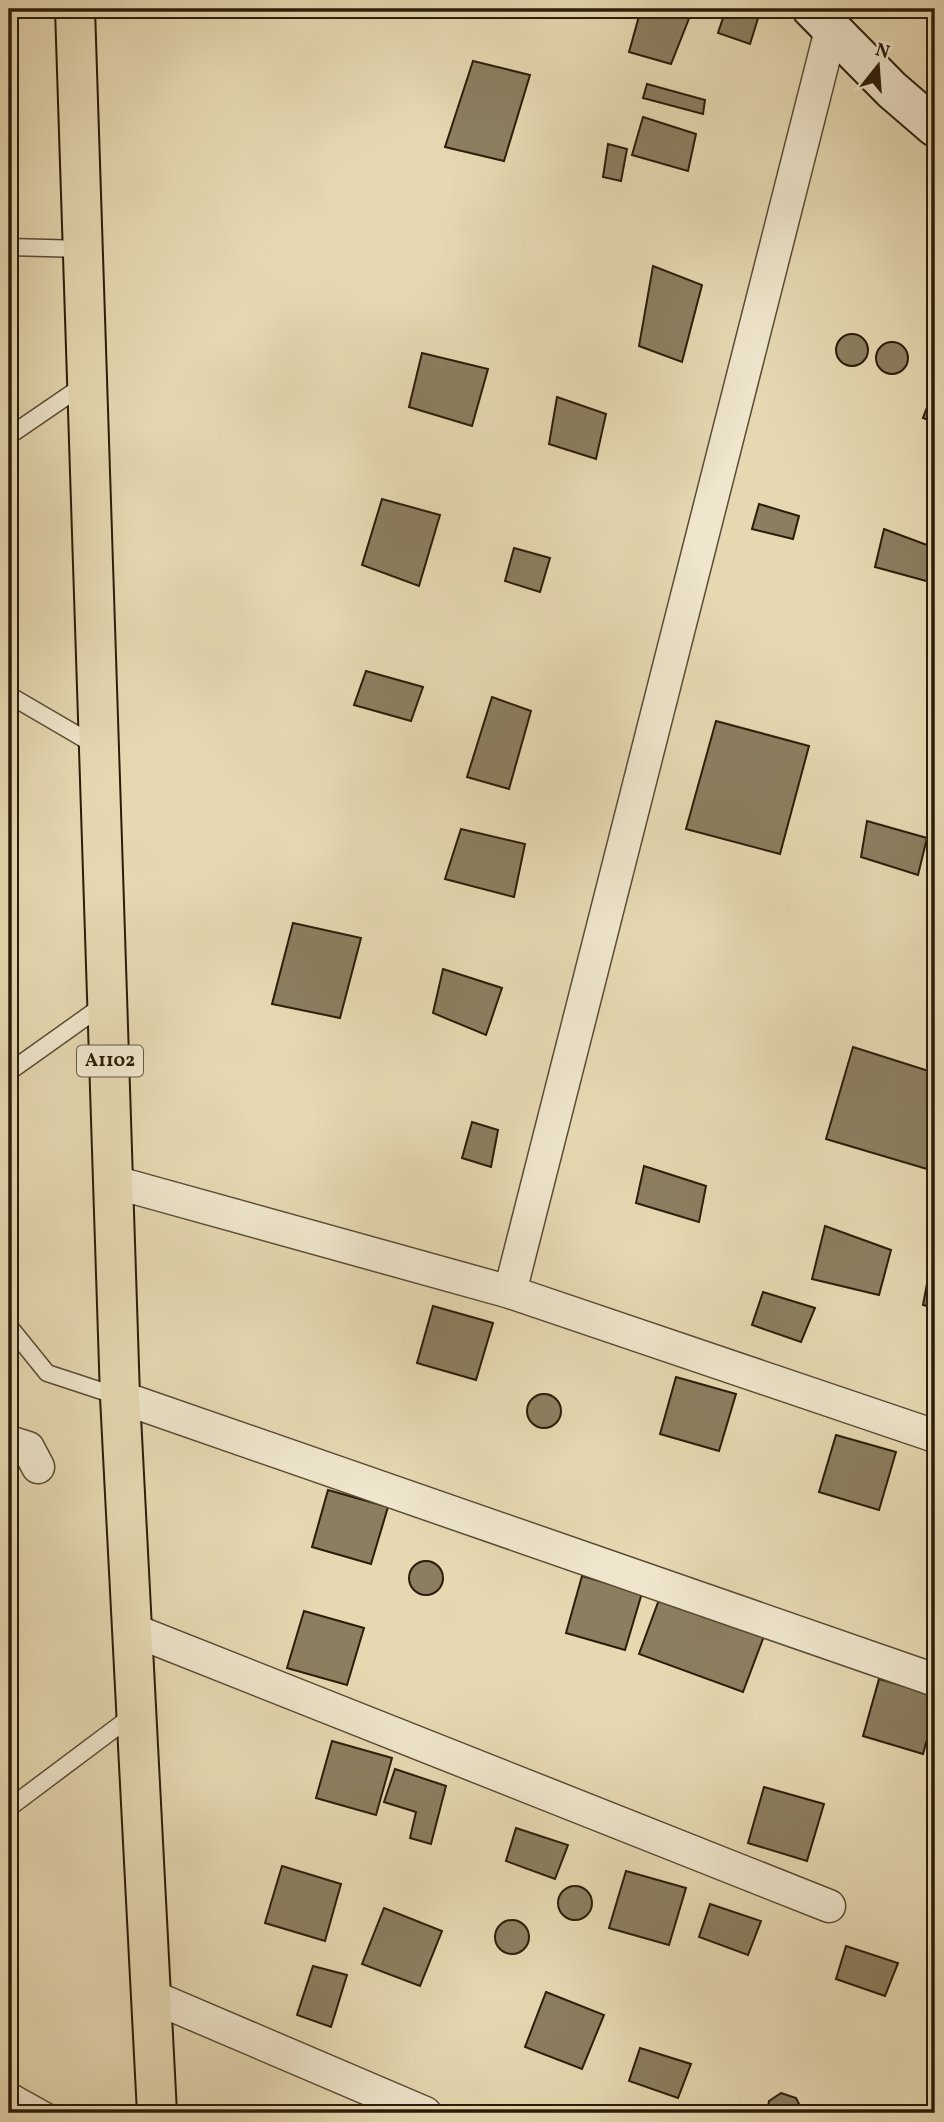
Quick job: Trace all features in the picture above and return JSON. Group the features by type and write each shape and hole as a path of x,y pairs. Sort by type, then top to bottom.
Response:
{"main road":[{"name":"A1102","path":"75,9 120,1397 157,2113"},
{"path":"822,19 892,90 935,127"}],"street":[{"path":"510,1292 822,19"},
{"path":"114,1182 510,1292 935,1436"},
{"path":"120,1397 935,1680"},
{"path":"9,1443 29,1448 38,1466"},
{"path":"133,1630 829,1906"},
{"path":"151,1996 425,2113"}],"lane":[{"path":"9,247 83,249"},
{"path":"9,436 88,382"},
{"path":"9,695 100,748"},
{"path":"9,1072 108,1002"},
{"path":"9,1326 47,1373 120,1397"},
{"path":"9,1808 137,1712"},
{"path":"9,2090 50,2113"}],"building":[{"path":"641,9 692,11 671,64 629,52"},
{"path":"726,9 751,9 760,12 750,44 718,33"},
{"path":"473,61 530,75 504,161 445,147"},
{"path":"647,84 705,100 703,114 643,98"},
{"path":"643,117 696,134 688,171 632,155"},
{"path":"608,144 627,149 621,181 603,177"},
{"path":"653,266 702,285 682,362 639,346"},
{"path":"852,334 863,339 868,350 863,361 852,366 841,361 836,350 841,339"},
{"path":"892,342 903,347 908,358 903,369 892,374 881,369 876,358 881,347"},
{"path":"422,353 488,369 472,426 409,407"},
{"path":"935,386 935,423 923,418"},
{"path":"557,397 606,414 596,459 549,444"},
{"path":"382,499 440,515 419,586 362,565"},
{"path":"759,504 799,516 793,539 752,529"},
{"path":"884,529 935,548 935,566 930,582 875,567"},
{"path":"514,548 550,558 540,592 505,581"},
{"path":"366,671 423,687 411,721 354,705"},
{"path":"492,697 531,711 509,789 467,777"},
{"path":"716,721 809,746 780,854 686,829"},
{"path":"867,821 927,838 918,875 861,857"},
{"path":"461,829 525,844 514,897 445,879"},
{"path":"293,923 361,938 340,1018 272,1004"},
{"path":"443,969 502,988 486,1035 433,1013"},
{"path":"853,1047 935,1073 935,1140 927,1169 826,1139"},
{"path":"472,1122 498,1130 491,1167 462,1158"},
{"path":"644,1166 706,1186 699,1222 636,1203"},
{"path":"825,1226 891,1250 879,1295 812,1279"},
{"path":"932,1257 935,1258 935,1308 923,1305"},
{"path":"763,1292 815,1308 801,1342 752,1325"},
{"path":"433,1306 493,1323 476,1380 417,1363"},
{"path":"676,1377 736,1394 719,1451 660,1434"},
{"path":"544,1394 556,1399 561,1411 556,1423 544,1428 532,1423 527,1411 532,1399"},
{"path":"836,1435 896,1452 879,1510 819,1492"},
{"path":"328,1490 388,1507 371,1564 312,1547"},
{"path":"426,1561 438,1566 443,1578 438,1590 426,1595 414,1590 409,1578 414,1566"},
{"path":"582,1576 642,1593 625,1650 566,1633"},
{"path":"660,1597 764,1636 743,1692 639,1654"},
{"path":"304,1611 364,1628 347,1685 287,1668"},
{"path":"879,1679 935,1695 935,1710 923,1754 863,1736"},
{"path":"332,1741 392,1758 376,1815 316,1798"},
{"path":"395,1769 446,1786 431,1844 410,1838 416,1812 384,1802"},
{"path":"764,1787 824,1804 807,1861 748,1843"},
{"path":"516,1828 568,1845 555,1879 506,1861"},
{"path":"282,1866 341,1884 325,1941 265,1923"},
{"path":"626,1871 686,1888 669,1945 609,1928"},
{"path":"575,1886 587,1891 592,1903 587,1915 575,1920 563,1915 558,1903 563,1891"},
{"path":"710,1904 761,1921 748,1955 699,1937"},
{"path":"384,1908 442,1931 420,1986 362,1964"},
{"path":"512,1920 524,1925 529,1937 524,1949 512,1954 500,1949 495,1937 500,1925"},
{"path":"846,1946 898,1963 885,1996 836,1979"},
{"path":"313,1966 347,1975 331,2027 297,2015"},
{"path":"546,1992 604,2015 582,2069 525,2047"},
{"path":"640,2048 691,2064 678,2098 629,2081"},
{"path":"781,2093 796,2098 801,2108 800,2113 767,2113 769,2101"}]}
